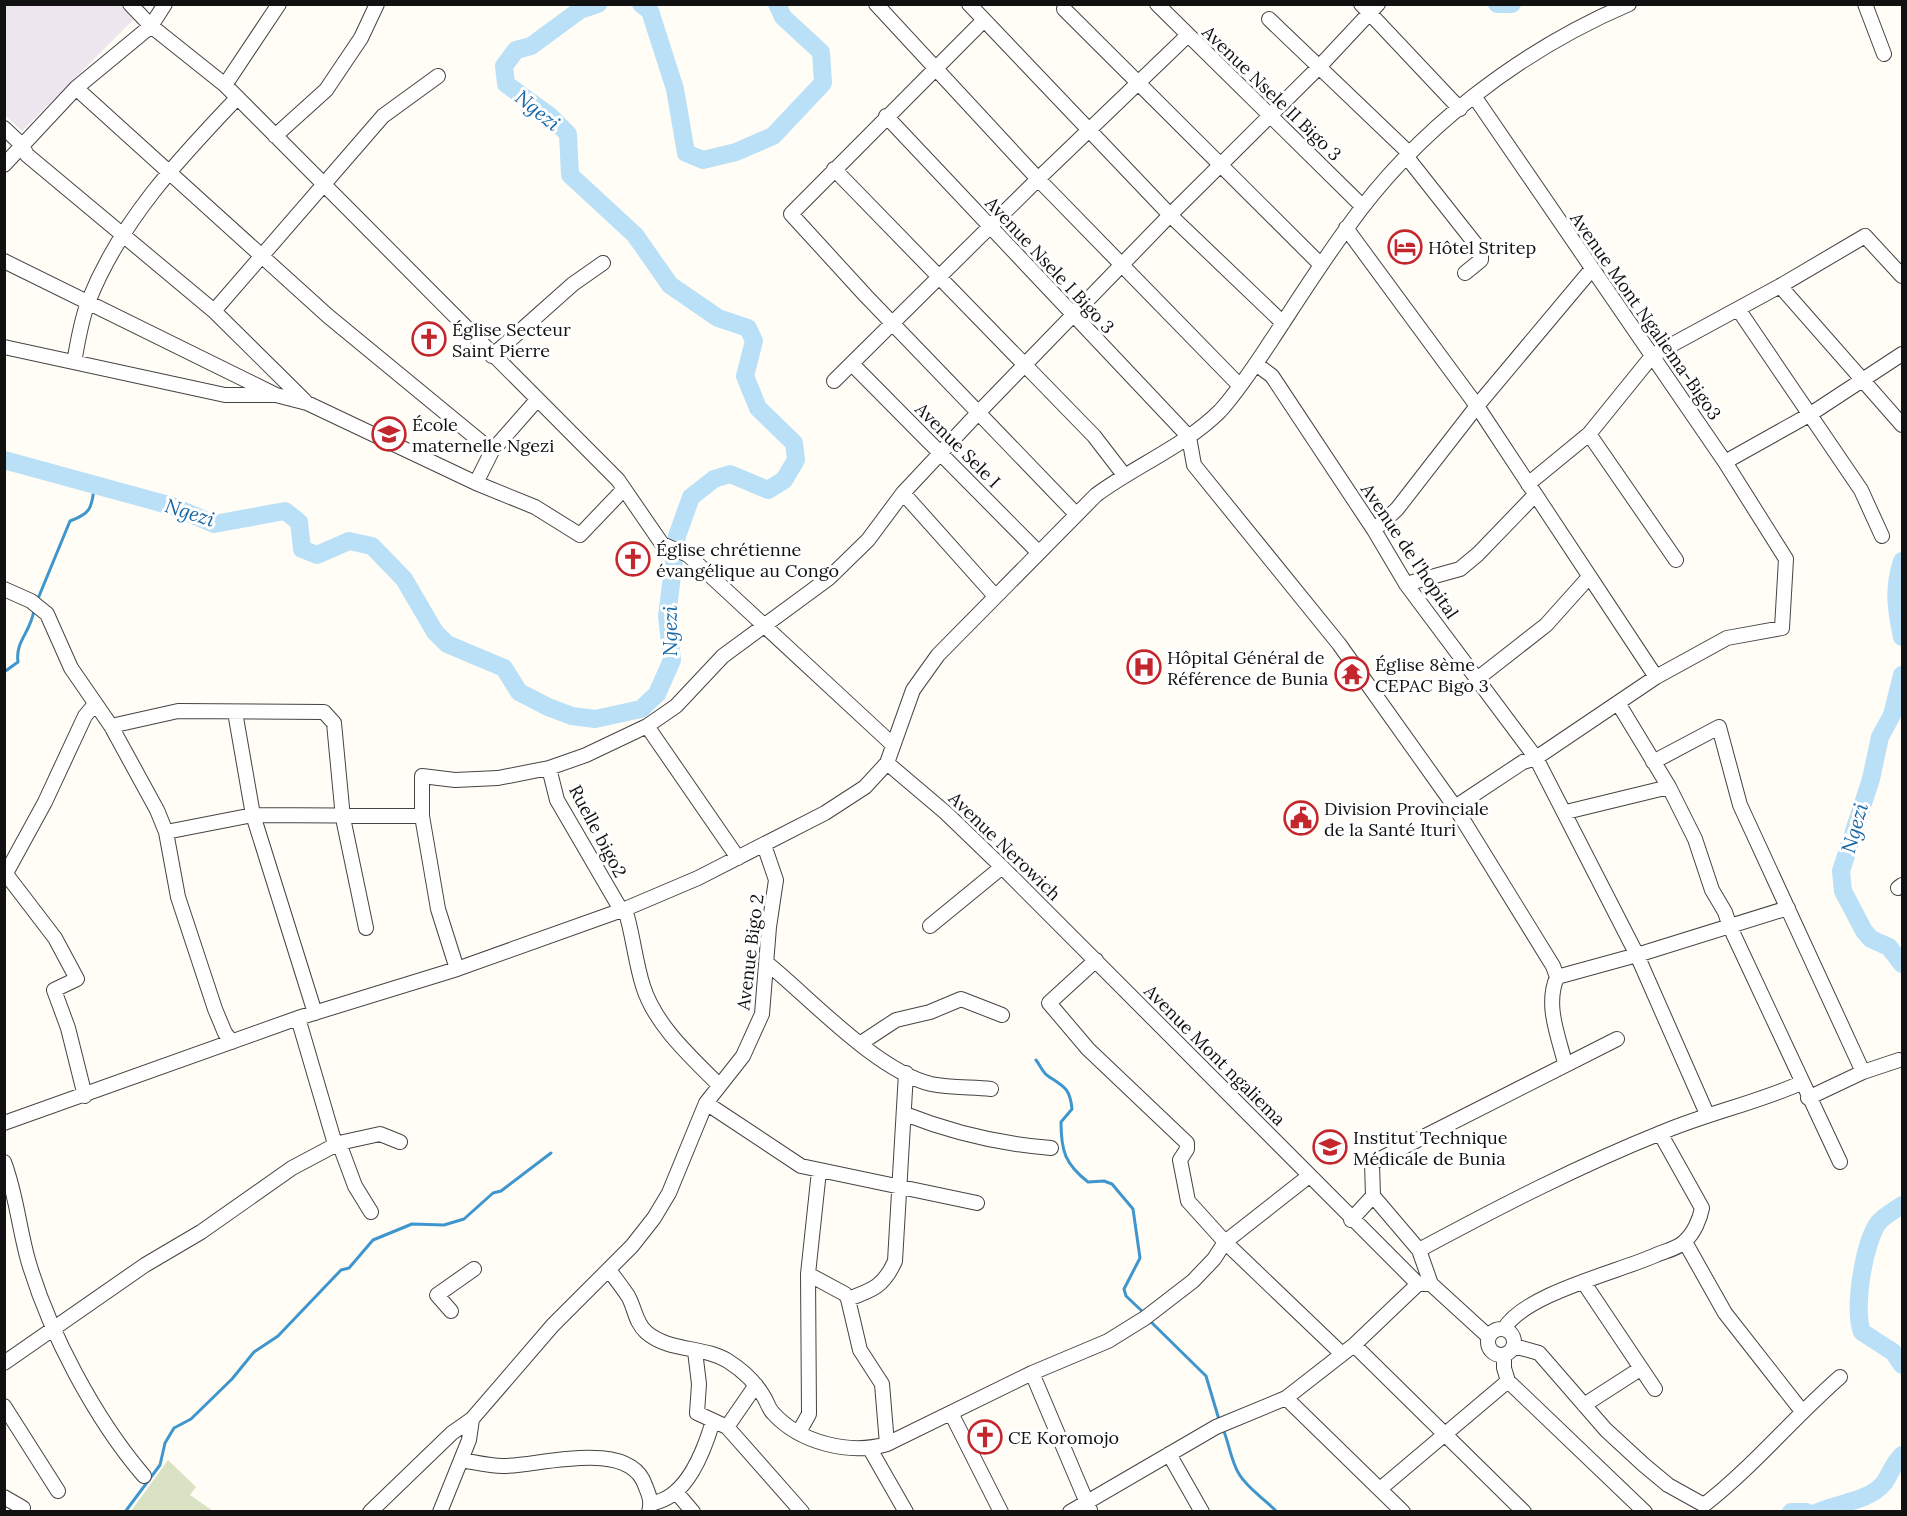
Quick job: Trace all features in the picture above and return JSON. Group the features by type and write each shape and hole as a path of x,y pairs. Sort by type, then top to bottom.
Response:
{"street":[{"path":"130,4 151,26 225,86 275,136 536,401 618,480 623,490 675,550 688,555 892,744"},
{"path":"4,165 76,88 151,26 165,4"},
{"path":"225,86 279,4"},
{"path":"275,136 326,90 362,38 377,4"},
{"path":"876,4 1038,179 1240,386"},
{"path":"969,4 1170,215 1283,323"},
{"name":"Avenue Nsele II Bigo 3","path":"1157,4 1362,206"},
{"path":"4,1123 85,1096 298,1018 457,969 623,909 764,845 825,813 865,787 886,763 913,690 938,655 1076,514 1124,475 1189,436 1219,411 1256,364 1362,206 1408,155 1474,96 1556,41 1629,4"},
{"path":"1865,4 1884,54"},
{"path":"457,969 438,909 423,816 422,776 454,780 498,778 549,768 586,755 647,726 676,706 723,656 756,630 767,626 829,578 868,540 903,493 940,453 1170,215 1319,67 1369,7 1460,108"},
{"path":"1064,9 1321,265"},
{"path":"1269,19 1408,155 1481,251 1481,260 1465,273"},
{"path":"984,20 791,213 893,325 1076,514"},
{"path":"834,381 1088,130 1188,35"},
{"path":"214,311 383,116 438,76"},
{"path":"76,88 328,316 492,451"},
{"name":"Avenue Mont Ngaliema-Bigo3","path":"1474,96 1591,270 1653,355 1725,462 1786,559 1782,628 1727,638 1656,677"},
{"path":"74,362 88,301 123,233 168,170 237,98"},
{"name":"Avenue Nsele I Bigo 3","path":"886,116 1072,316 1189,436"},
{"path":"4,128 22,145 27,155 214,311 307,403"},
{"path":"834,169 1094,436 1124,475"},
{"path":"1346,228 1477,406 1656,677 1536,758 1523,762 1455,807"},
{"path":"1406,584 1460,569 1478,554 1532,490 1589,434 1653,355 1780,286 1865,236 1902,276"},
{"path":"4,261 276,395 307,403 476,483 535,507 580,535 623,490"},
{"path":"492,356 573,284 603,263"},
{"path":"1374,530 1397,509 1477,406 1591,270"},
{"path":"1780,286 1902,425"},
{"path":"1738,309 1861,490 1882,536"},
{"path":"4,347 225,395 276,395"},
{"path":"1725,462 1809,415 1902,354"},
{"name":"Avenue Sele I","path":"852,364 1038,552"},
{"name":"Avenue de l'hopital","path":"1256,364 1272,376 1374,530 1406,584 1536,758 1566,812 1637,956 1707,1114"},
{"path":"476,483 492,451 536,401"},
{"path":"1589,434 1676,560"},
{"path":"1189,436 1194,465 1339,644 1455,807 1553,966 1557,977 1551,990 1551,1005 1565,1064"},
{"path":"903,493 995,596"},
{"path":"1477,679 1546,625 1589,577"},
{"path":"4,589 35,603 46,614 71,668 111,726 157,810 166,832 178,897 215,1009 225,1033 232,1042"},
{"path":"1618,703 1669,787 1695,839 1712,890 1725,912 1730,927 1786,1042 1801,1083 1840,1162"},
{"path":"85,1096 68,1028 54,990 77,979 55,938 5,875 45,802 86,716 95,704"},
{"path":"111,726 178,711 324,712 334,723 343,818 366,928"},
{"path":"235,712 253,815 315,1013"},
{"path":"647,726 738,858"},
{"path":"1653,762 1719,727 1740,805 1863,1072"},
{"name":"Avenue Nerowich","path":"886,763 946,813 1096,960"},
{"name":"Ruelle bigo2","path":"549,768 557,800 623,909 642,985 648,1000 685,1052 719,1085"},
{"path":"1566,812 1669,787"},
{"path":"166,832 253,815 343,818 423,816"},
{"name":"Avenue Bigo 2","path":"370,1512 452,1433 472,1419 553,1325 632,1246 654,1218 669,1193 706,1103 743,1056 762,1014 768,963 769,927 776,880 764,845"},
{"path":"930,926 1002,867"},
{"path":"1557,977 1637,956 1788,908"},
{"path":"1096,960 1049,1003 1088,1048 1187,1143 1187,1149 1180,1160 1188,1201 1225,1242 1342,1354"},
{"name":"Avenue Mont ngaliema","path":"1096,960 1351,1220 1489,1337"},
{"path":"768,963 861,1043 906,1073 931,1084 991,1089"},
{"path":"861,1043 896,1020 930,1012 961,999 1002,1015"},
{"path":"298,1018 337,1143 355,1186 371,1212"},
{"path":"1070,1512 1089,1508 1168,1454 1220,1425 1286,1398 1354,1345 1425,1284 1419,1250 1373,1196 1372,1162 1617,1039"},
{"path":"1808,1098 1863,1072 1899,1060"},
{"path":"848,1299 876,1289 889,1275 895,1261 906,1073"},
{"path":"1419,1250 1545,1183 1660,1132 1707,1114 1775,1094 1801,1083"},
{"path":"706,1103 801,1166 976,1203"},
{"path":"905,1114 943,1129 1013,1145 1051,1148"},
{"path":"1660,1132 1702,1208 1700,1219 1685,1242 1557,1291 1510,1319 1504,1329 1492,1332 1489,1337 1491,1351 1539,1353 1606,1430 1668,1485 1704,1505 1753,1462 1801,1410 1839,1377"},
{"path":"4,1363 159,1256 225,1216 276,1178 337,1143 380,1134 400,1142"},
{"path":"4,1162 28,1258 54,1327 117,1445 144,1476"},
{"path":"799,1432 809,1414 808,1274 819,1171"},
{"path":"609,1270 628,1297 638,1322 647,1333 695,1351 709,1353 729,1362 756,1385 773,1413 799,1432 822,1444 870,1449 887,1444 1032,1373 1108,1341 1147,1316 1193,1281 1214,1259 1225,1242 1309,1176"},
{"path":"1351,1220 1373,1196"},
{"path":"1685,1242 1725,1313 1801,1410"},
{"path":"451,1311 437,1295 474,1269"},
{"path":"808,1274 845,1294 848,1299 860,1350 882,1384 887,1444"},
{"path":"1584,1282 1655,1389"},
{"path":"1504,1329 1514,1339 1504,1368 1508,1381 1645,1512"},
{"path":"1354,1345 1445,1437 1524,1512"},
{"path":"695,1351 699,1384 697,1413 728,1427 802,1512"},
{"path":"1584,1405 1640,1369"},
{"path":"1032,1373 1089,1508"},
{"path":"1380,1489 1445,1437 1508,1381"},
{"path":"728,1427 756,1385"},
{"path":"1286,1398 1403,1512"},
{"path":"4,1406 58,1491"},
{"path":"951,1413 1001,1512"},
{"path":"440,1512 469,1440 472,1419"},
{"path":"461,1460 502,1467 587,1457 625,1463 643,1479 651,1507 676,1492 705,1448 713,1421"},
{"path":"870,1449 906,1512"},
{"path":"1168,1454 1202,1512"},
{"path":"676,1492 693,1512"},
{"path":"4,1497 23,1508"}],"shaded area":[{"path":"5,4 119,5 134,19 22,131 5,115"}],"green space":[{"path":"168,1460 196,1487 190,1495 213,1511 131,1511"}],"waterway":[{"name":"Ngezi","path":"4,460 172,506 214,524 285,511 299,522 302,549 317,555 349,541 372,546 404,579 435,632 447,644 504,668 519,692 572,716 595,719 641,709 657,694 672,660 667,616 677,536 691,497 714,479 730,474 768,490 784,480 796,460 794,443 758,408 745,376 754,341 748,328 718,318 670,285 635,235 570,175 568,134 550,116 506,84 504,66 516,50 531,46 580,10 598,4"},
{"name":"Ngezi","path":"641,4 650,11 675,89 686,153 703,160 736,152 773,136 823,83 821,52 783,17 777,4"},
{"name":"Ngezi","path":"1497,4 1512,4"},
{"path":"37,601 70,521 90,507 95,483"},
{"name":"Ngezi","path":"1902,561 1897,580 1896,599 1902,637"},
{"path":"4,672 18,662 19,648 34,610"},
{"name":"Ngezi","path":"1902,675 1892,715 1880,737 1871,779 1841,871 1843,891 1864,931 1871,939 1889,947 1902,964"},
{"path":"1036,1060 1045,1073 1062,1086 1070,1097 1072,1109 1061,1122 1063,1149 1069,1163 1088,1182 1104,1181 1112,1184 1133,1209 1140,1258 1124,1289 1126,1296 1143,1312"},
{"path":"125,1512 160,1465 165,1443 174,1428 191,1419 232,1379 254,1352 278,1336 341,1270 349,1268 373,1240 412,1224 444,1225 464,1219 493,1193 501,1191 551,1153"},
{"name":"Ngezi","path":"1902,1205 1881,1219 1874,1231 1865,1259 1859,1292 1862,1332 1893,1352 1902,1365"},
{"path":"1149,1320 1206,1376 1220,1423"},
{"path":"1223,1429 1239,1474 1277,1512"},
{"name":"Ngezi","path":"1818,1512 1870,1494 1884,1483 1902,1455"},
{"name":"Ngezi","path":"1791,1512 1807,1512"}],"place":[{"name":"Hôtel Stritep","path":"1405,247"},
{"name":"Église Secteur Saint Pierre","path":"429,339"},
{"name":"École maternelle Ngezi","path":"389,434"},
{"name":"Église chrétienne évangélique au Congo","path":"633,559"},
{"name":"Hôpital Général de Référence de Bunia","path":"1144,667"},
{"name":"Église 8ème CEPAC Bigo 3","path":"1352,674"},
{"name":"Division Provinciale de la Santé Ituri","path":"1301,818"},
{"name":"Institut Technique Médicale de Bunia","path":"1330,1147"},
{"name":"CE Koromojo","path":"985,1437"}]}
